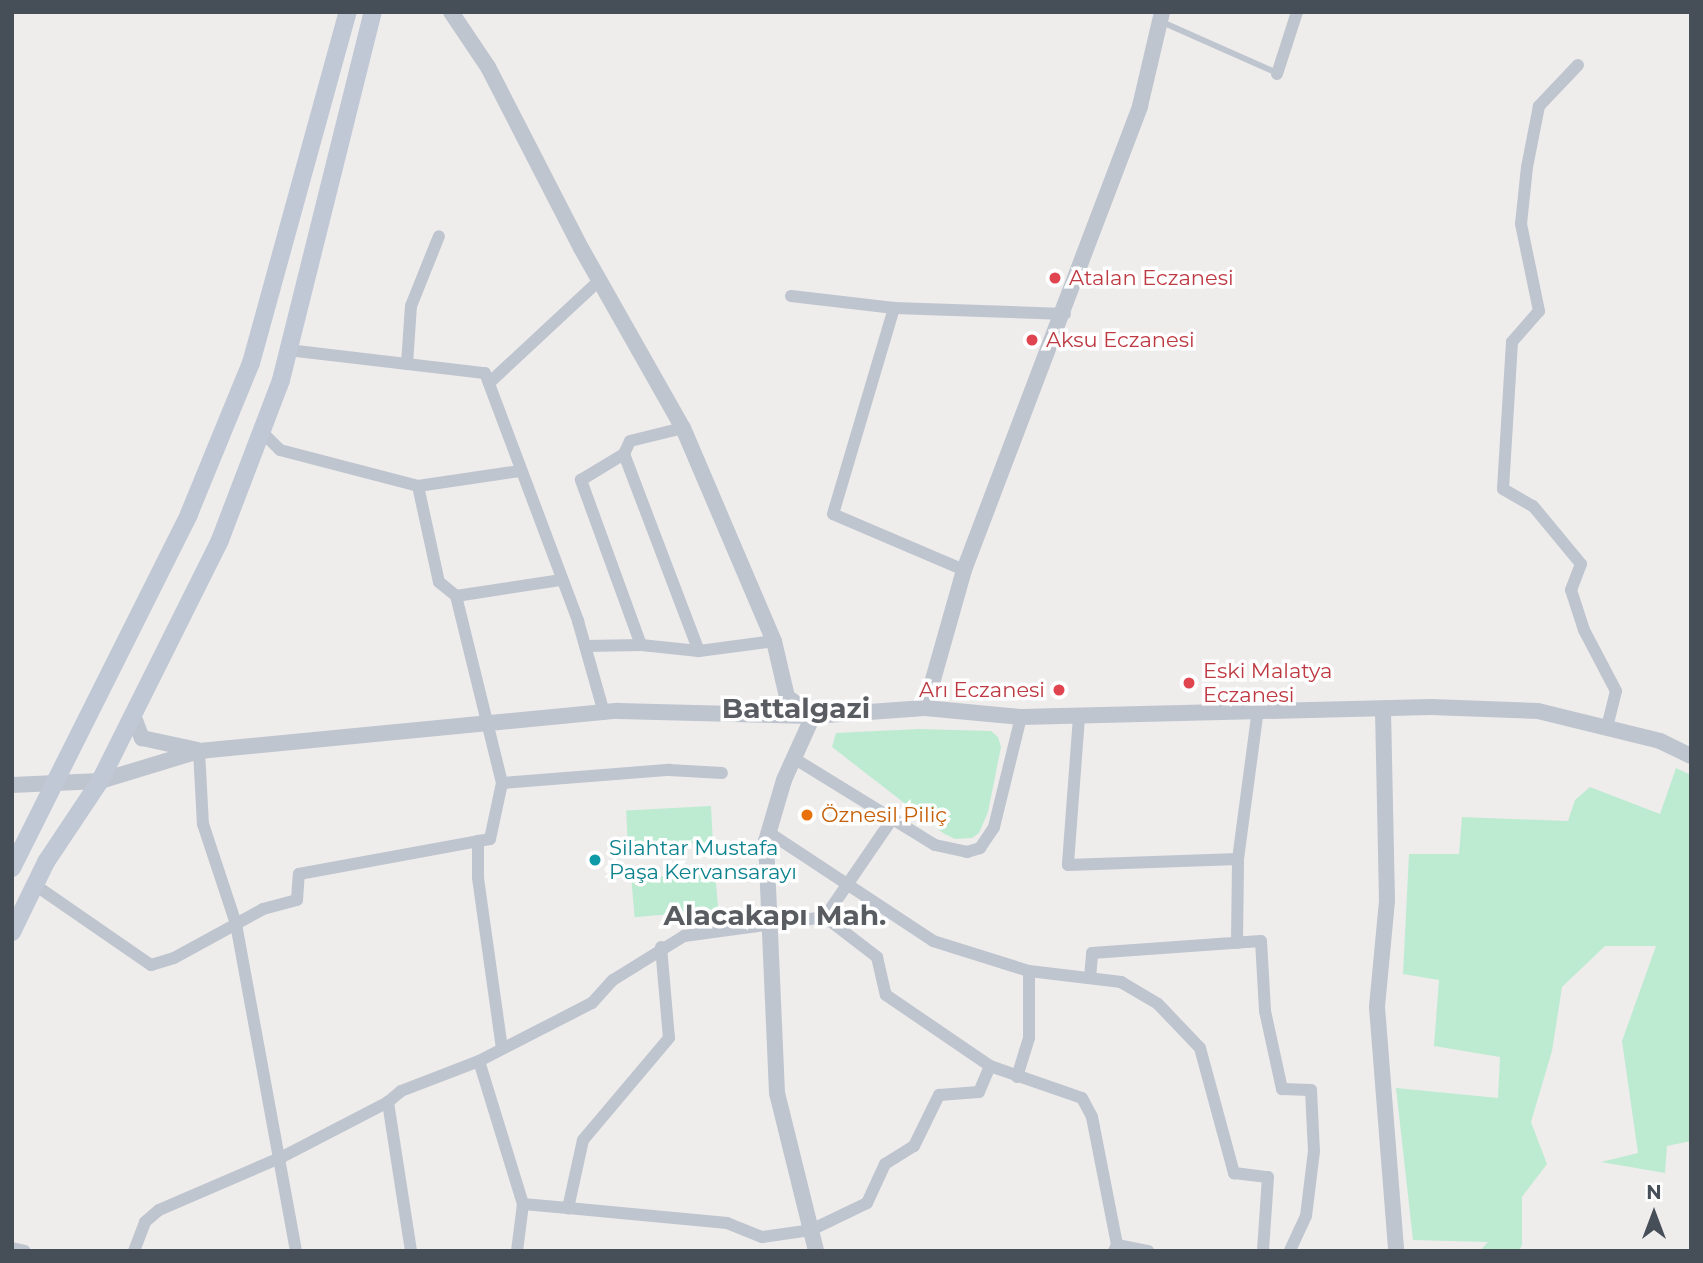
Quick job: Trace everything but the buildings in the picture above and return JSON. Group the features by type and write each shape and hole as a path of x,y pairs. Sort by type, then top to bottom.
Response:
{"main road":[{"path":"12,868 58,782 189,514 251,363 348,12"},
{"path":"12,932 35,885 100,780 220,540 289,350 373,12"}],"street":[{"path":"452,12 488,67 600,280 684,428 774,642 787,697 813,716"},
{"path":"1278,74 1297,12"},
{"path":"925,708 964,570 1065,314 1140,106 1161,17"},
{"path":"1578,65 1539,106 1527,167 1521,224 1539,311 1512,342 1503,489 1533,506 1581,565 1571,590 1584,630 1616,691 1607,728"},
{"path":"407,364 411,306 439,236"},
{"path":"489,383 600,280"},
{"path":"791,296 894,308 1065,314"},
{"path":"894,308 833,514 964,570"},
{"path":"289,350 485,373 585,646 604,713"},
{"path":"641,645 581,480 624,454 630,441 684,428"},
{"path":"261,431 280,450 418,486 520,471"},
{"path":"624,454 699,651"},
{"path":"35,885 151,965 174,958 263,909 297,900 299,874 490,839 502,783 485,723 456,596 439,582 418,486"},
{"path":"456,596 560,580"},
{"path":"585,646 641,645 699,651 774,642"},
{"path":"12,785 100,780 199,751 604,713 813,716 925,708 1021,718 1258,709 1383,710 1431,706 1538,712 1660,741 1691,756"},
{"path":"1237,943 1238,859 1258,709"},
{"path":"1383,710 1387,901 1377,1007 1396,1251"},
{"path":"133,715 142,738 199,751"},
{"path":"813,716 768,832 769,922 777,1093 816,1251"},
{"path":"1079,717 1068,865 1238,859"},
{"path":"795,759 892,819 951,851 980,848 994,827 1021,718"},
{"path":"199,751 203,824 236,924 282,1157 296,1251"},
{"path":"502,783 669,770 722,773"},
{"path":"825,917 892,819"},
{"path":"768,832 933,941 1029,971 1121,982 1158,1003 1200,1048 1234,1173 1268,1177 1264,1251"},
{"path":"478,841 478,878 502,1048"},
{"path":"134,1251 145,1222 159,1210 282,1157 388,1102 401,1091 479,1061 592,1003 612,980 661,947 684,936 769,922 825,917 877,957 886,995 990,1066 1082,1098 1092,1117 1116,1248 1148,1251"},
{"path":"1090,978 1092,953 1261,942 1265,1011 1282,1089 1311,1090 1314,1151 1308,1203 1290,1251"},
{"path":"568,1208 583,1140 669,1038 661,947"},
{"path":"1017,1077 1029,1038 1029,971"},
{"path":"479,1061 523,1204 517,1251"},
{"path":"523,1204 727,1223 762,1237 811,1230 867,1203 885,1164 914,1146 939,1095 979,1092 990,1066"},
{"path":"388,1102 411,1251"},
{"path":"12,1248 24,1251"}],"lane":[{"path":"1161,17 1278,74"}],"green space":[{"path":"919,729 991,731 998,737 1001,747 988,812 979,833 972,838 955,839 943,833 832,747 836,733"},
{"path":"1676,768 1691,775 1691,1141 1667,1146 1665,1173 1601,1162 1638,1153 1622,1041 1656,946 1605,946 1562,987 1552,1051 1531,1122 1547,1164 1522,1197 1522,1245 1519,1251 1480,1251 1488,1242 1413,1240 1396,1088 1498,1098 1500,1057 1434,1046 1439,980 1403,974 1409,854 1459,854 1462,817 1568,821 1575,800 1590,787 1660,814"},
{"path":"711,806 713,842 628,846 626,810"},
{"path":"715,872 718,910 635,917 631,879"}],"place":[{"name":"Atalan Eczanesi","path":"1055,278"},
{"name":"Aksu Eczanesi","path":"1032,340"},
{"name":"Eski Malatya Eczanesi","path":"1189,683"},
{"name":"Arı Eczanesi","path":"1059,690"},
{"name":"Öznesil Piliç","path":"807,815"},
{"name":"Silahtar Mustafa Paşa Kervansarayı","path":"595,860"}],"district":[{"name":"Battalgazi","path":"796,708"},
{"name":"Alacakapı Mah.","path":"775,915"}]}
